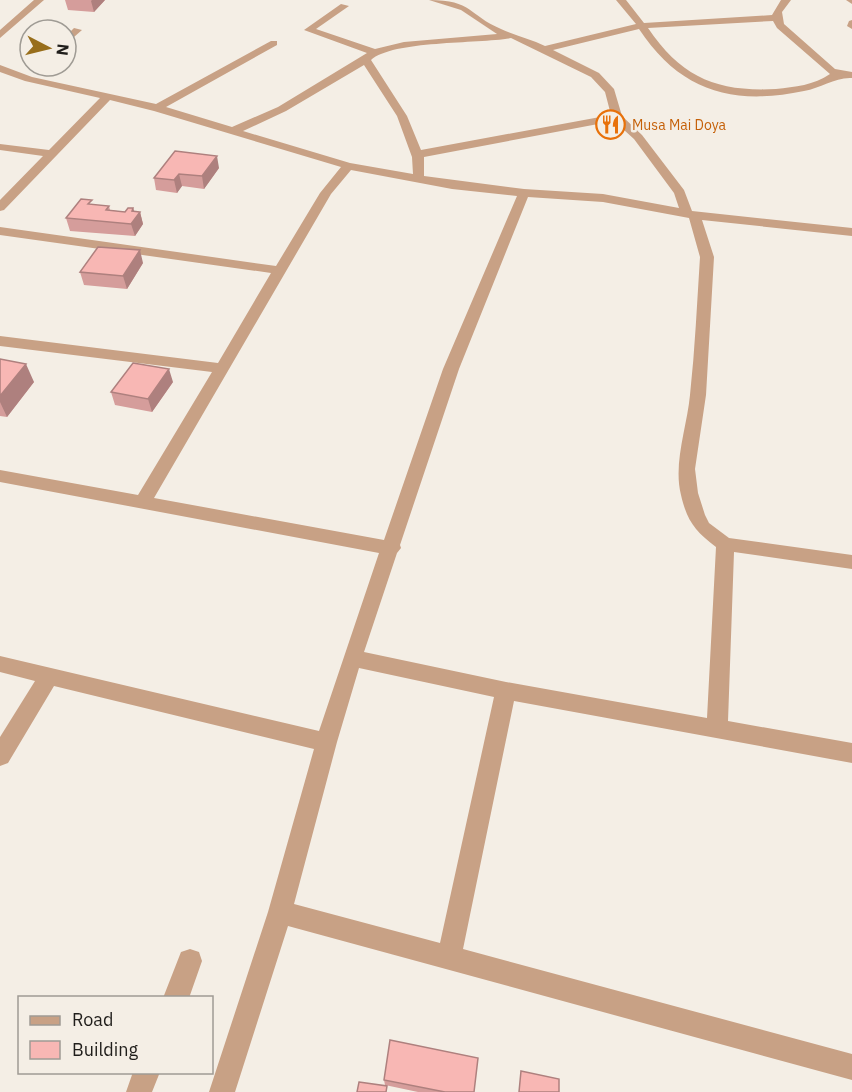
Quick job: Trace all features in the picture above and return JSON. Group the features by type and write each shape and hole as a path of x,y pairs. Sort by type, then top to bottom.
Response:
{"street":[{"path":"0,35 39,0"},
{"path":"434,0 455,1 497,31 544,49 588,70 600,79 610,92 617,117 638,137 664,169 680,193 703,238 706,257 698,395 687,469 689,493 696,516 703,528 725,544 852,562"},
{"path":"621,0 675,66 687,76 710,87 741,93 782,92 816,84 837,74 852,75"},
{"path":"786,0 778,11 777,18 780,26 809,53 837,74"},
{"path":"344,6 309,30 370,56"},
{"path":"544,49 641,26 777,18"},
{"path":"235,130 282,109 370,56 404,45 513,36"},
{"path":"158,108 274,43"},
{"path":"370,56 371,70 402,117 410,139 419,154 422,163 418,178"},
{"path":"0,68 18,75"},
{"path":"0,77 18,76"},
{"path":"30,78 158,108 348,166 524,193 603,198 690,214 852,232"},
{"path":"0,207 108,96"},
{"path":"419,154 510,139 617,117"},
{"path":"0,147 53,154"},
{"path":"143,502 279,270 326,193 348,166"},
{"path":"222,1092 280,912 326,742 352,658 392,548 452,369 524,193"},
{"path":"0,231 279,270"},
{"path":"0,341 222,368"},
{"path":"0,476 392,548"},
{"path":"717,729 725,544"},
{"path":"352,658 506,691 852,753"},
{"path":"0,664 326,742"},
{"path":"0,756 48,676"},
{"path":"449,958 506,691"},
{"path":"280,912 852,1067"},
{"path":"177,996 190,961"},
{"path":"139,1092 146,1074"}],"building":[{"path":"175,151 217,156 202,176 179,174 174,180 154,178"},
{"path":"81,199 92,200 88,204 109,206 106,210 125,212 128,208 133,208 132,211 140,212 131,224 66,218"},
{"path":"98,247 140,250 123,276 80,272"},
{"path":"0,359 26,364 0,396"},
{"path":"133,363 169,369 148,399 111,392"},
{"path":"390,1040 478,1058 474,1092 445,1092 384,1080"},
{"path":"521,1071 559,1079 559,1092 519,1092"},
{"path":"359,1082 387,1086 386,1092 357,1092"}],"place":[{"name":"Musa Mai Doya","path":"611,125"}]}
